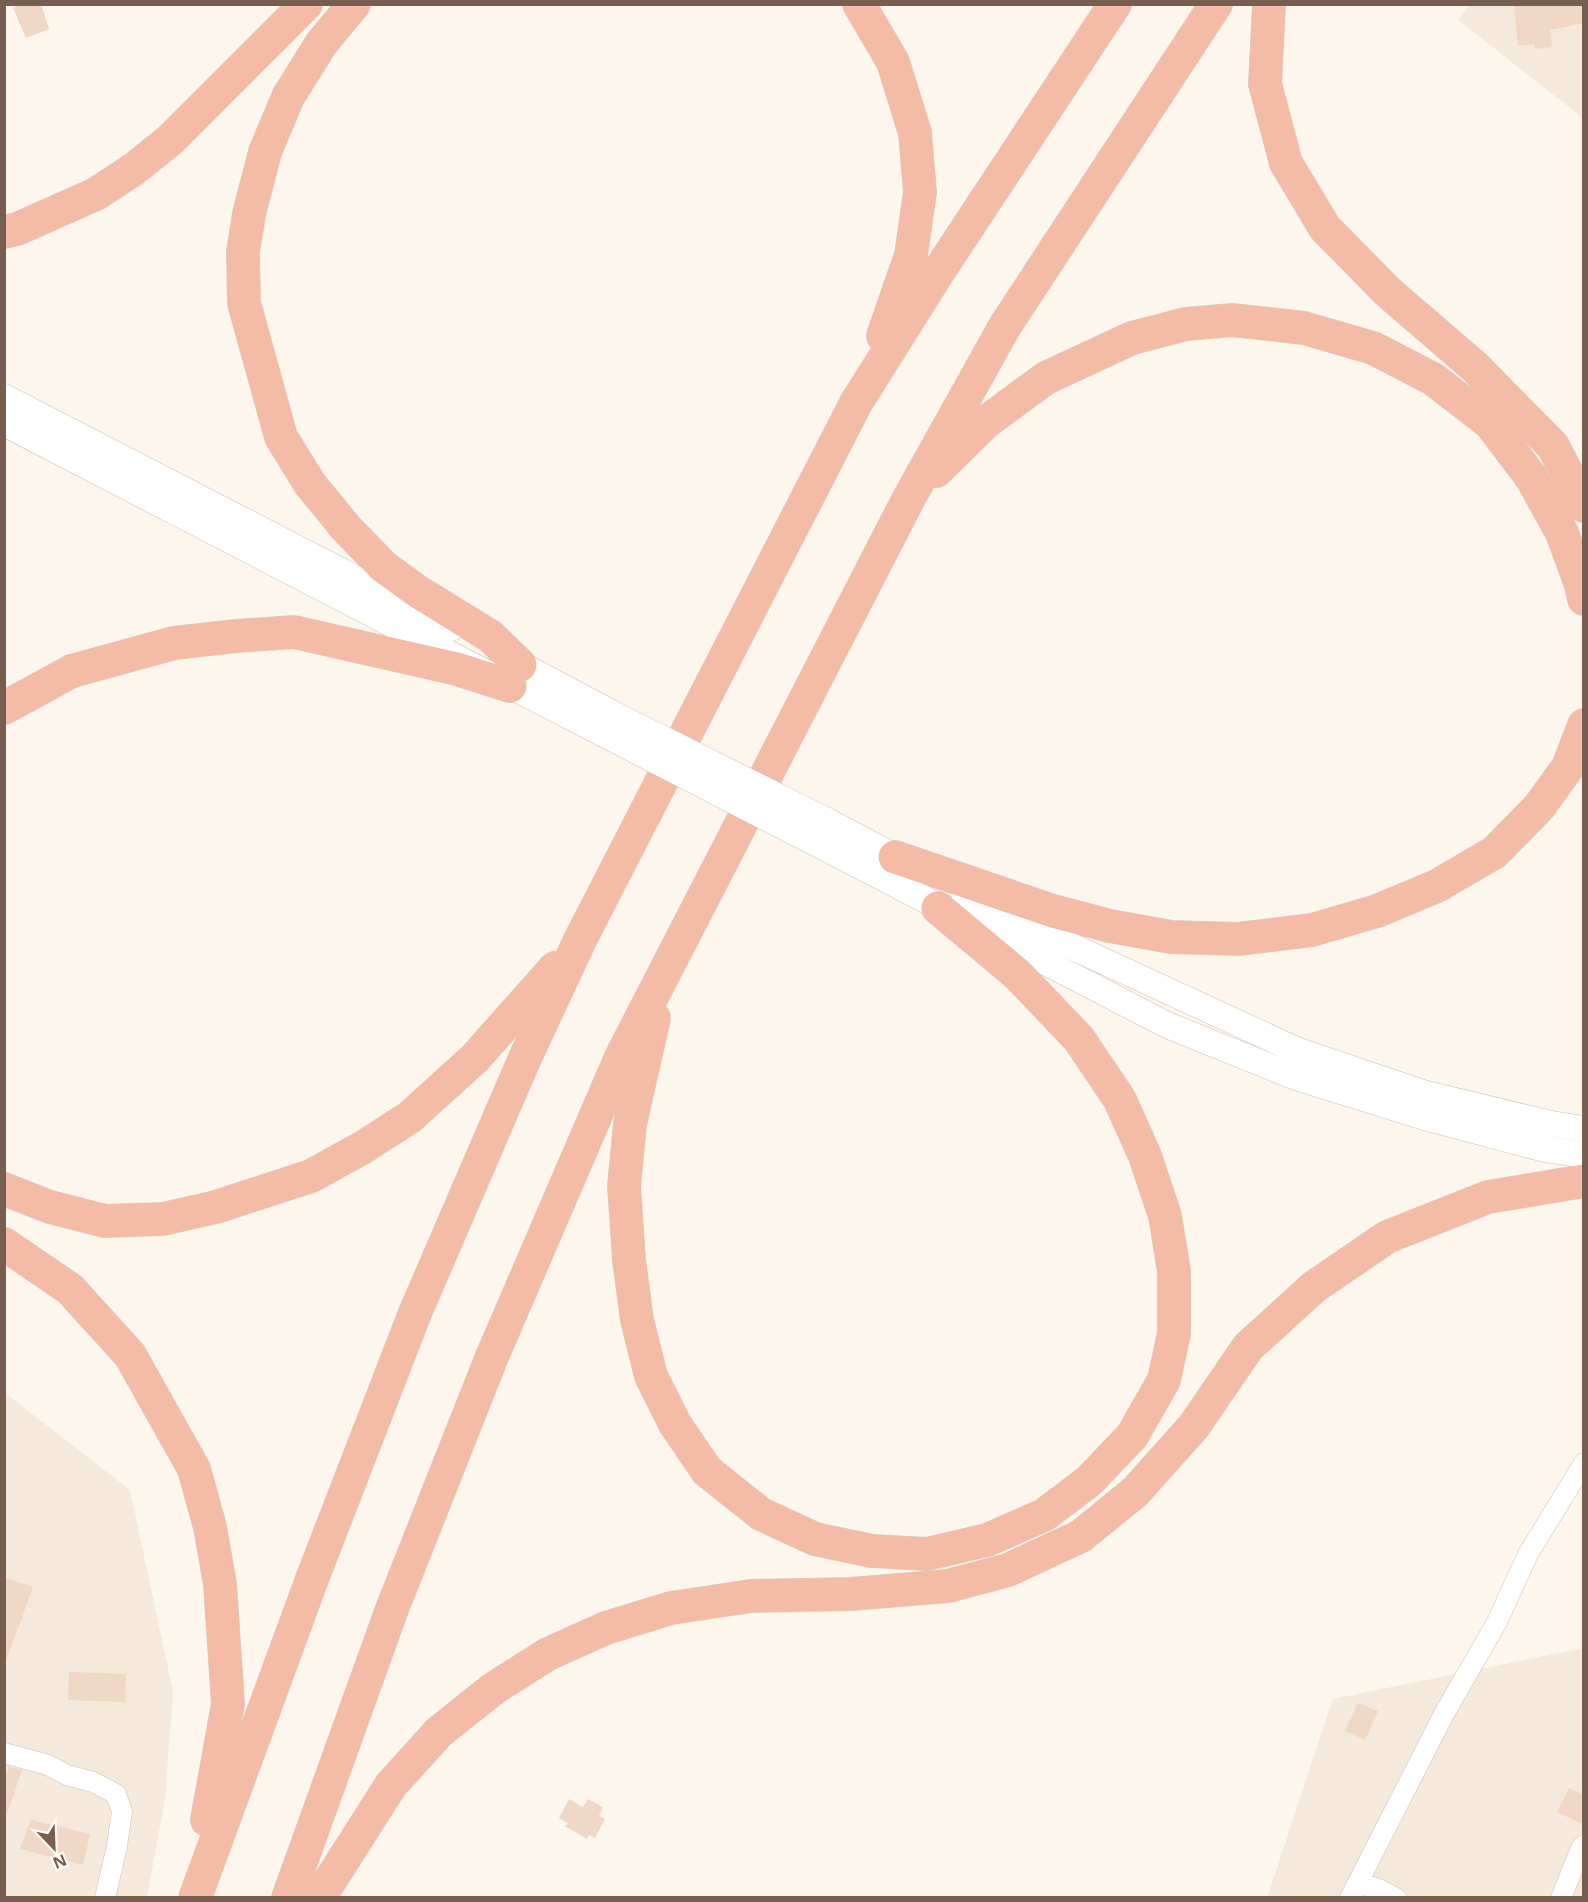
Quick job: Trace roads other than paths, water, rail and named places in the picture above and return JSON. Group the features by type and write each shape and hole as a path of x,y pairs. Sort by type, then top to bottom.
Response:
{"highway":[{"path":"4,232 17,229 96,194 134,169 170,140 306,4"},
{"path":"354,4 321,44 288,97 264,152 249,214 243,252 244,303 281,437 310,484 346,528 384,567 417,591 490,636 515,675"},
{"path":"856,403 884,334 910,255 920,192 915,133 893,62 858,4"},
{"path":"194,1898 312,1579 415,1313 525,1058 580,940 856,403 937,274 1115,4"},
{"path":"288,1898 392,1609 491,1359 621,1057 909,498 1005,326 1216,4"},
{"path":"1269,4 1265,84 1286,162 1325,228 1388,292 1475,367 1553,446 1584,506"},
{"path":"909,498 986,422 1046,378 1132,338 1186,324 1232,320 1304,328 1373,348 1433,379 1490,423 1531,477 1562,533 1584,599"},
{"path":"4,708 72,671 174,643 294,632 457,669 515,675"},
{"path":"895,858 1053,911 1110,926 1171,937 1238,939 1312,930 1377,911 1437,886 1495,852 1539,807 1568,767 1584,725"},
{"path":"665,969 630,1124 624,1186 629,1260 637,1320 651,1376 675,1424 707,1471 761,1514 815,1539 872,1551 927,1554 987,1540 1044,1515 1089,1481 1132,1436 1164,1380 1174,1333 1174,1271 1165,1216 1145,1156 1120,1100 1079,1039 1017,974 938,908"},
{"path":"4,1189 50,1207 105,1221 163,1219 216,1207 311,1176 362,1148 410,1117 475,1058 580,940"},
{"path":"320,1898 391,1785 439,1732 493,1689 548,1654 606,1628 671,1608 751,1596 851,1594 948,1586 1008,1570 1081,1536 1135,1492 1194,1426 1248,1347 1323,1280 1387,1238 1488,1197 1584,1181"},
{"path":"4,1245 70,1289 130,1356 194,1469 210,1527 220,1584 228,1704 194,1898"}],"street":[{"path":"4,397 608,724 814,842 1167,1025 1293,1076 1428,1119 1545,1149 1584,1155"},
{"path":"4,423 515,675"},
{"path":"608,724 825,820 1047,935 1296,1050 1426,1094 1551,1124 1584,1129"},
{"path":"1354,1891 1444,1714 1497,1622 1528,1554 1584,1463"},
{"path":"4,1753 48,1765 68,1775 93,1782 116,1794 122,1811 117,1846 105,1898"},
{"path":"1561,1898 1584,1845"},
{"path":"1354,1891 1377,1888 1396,1898"}]}
